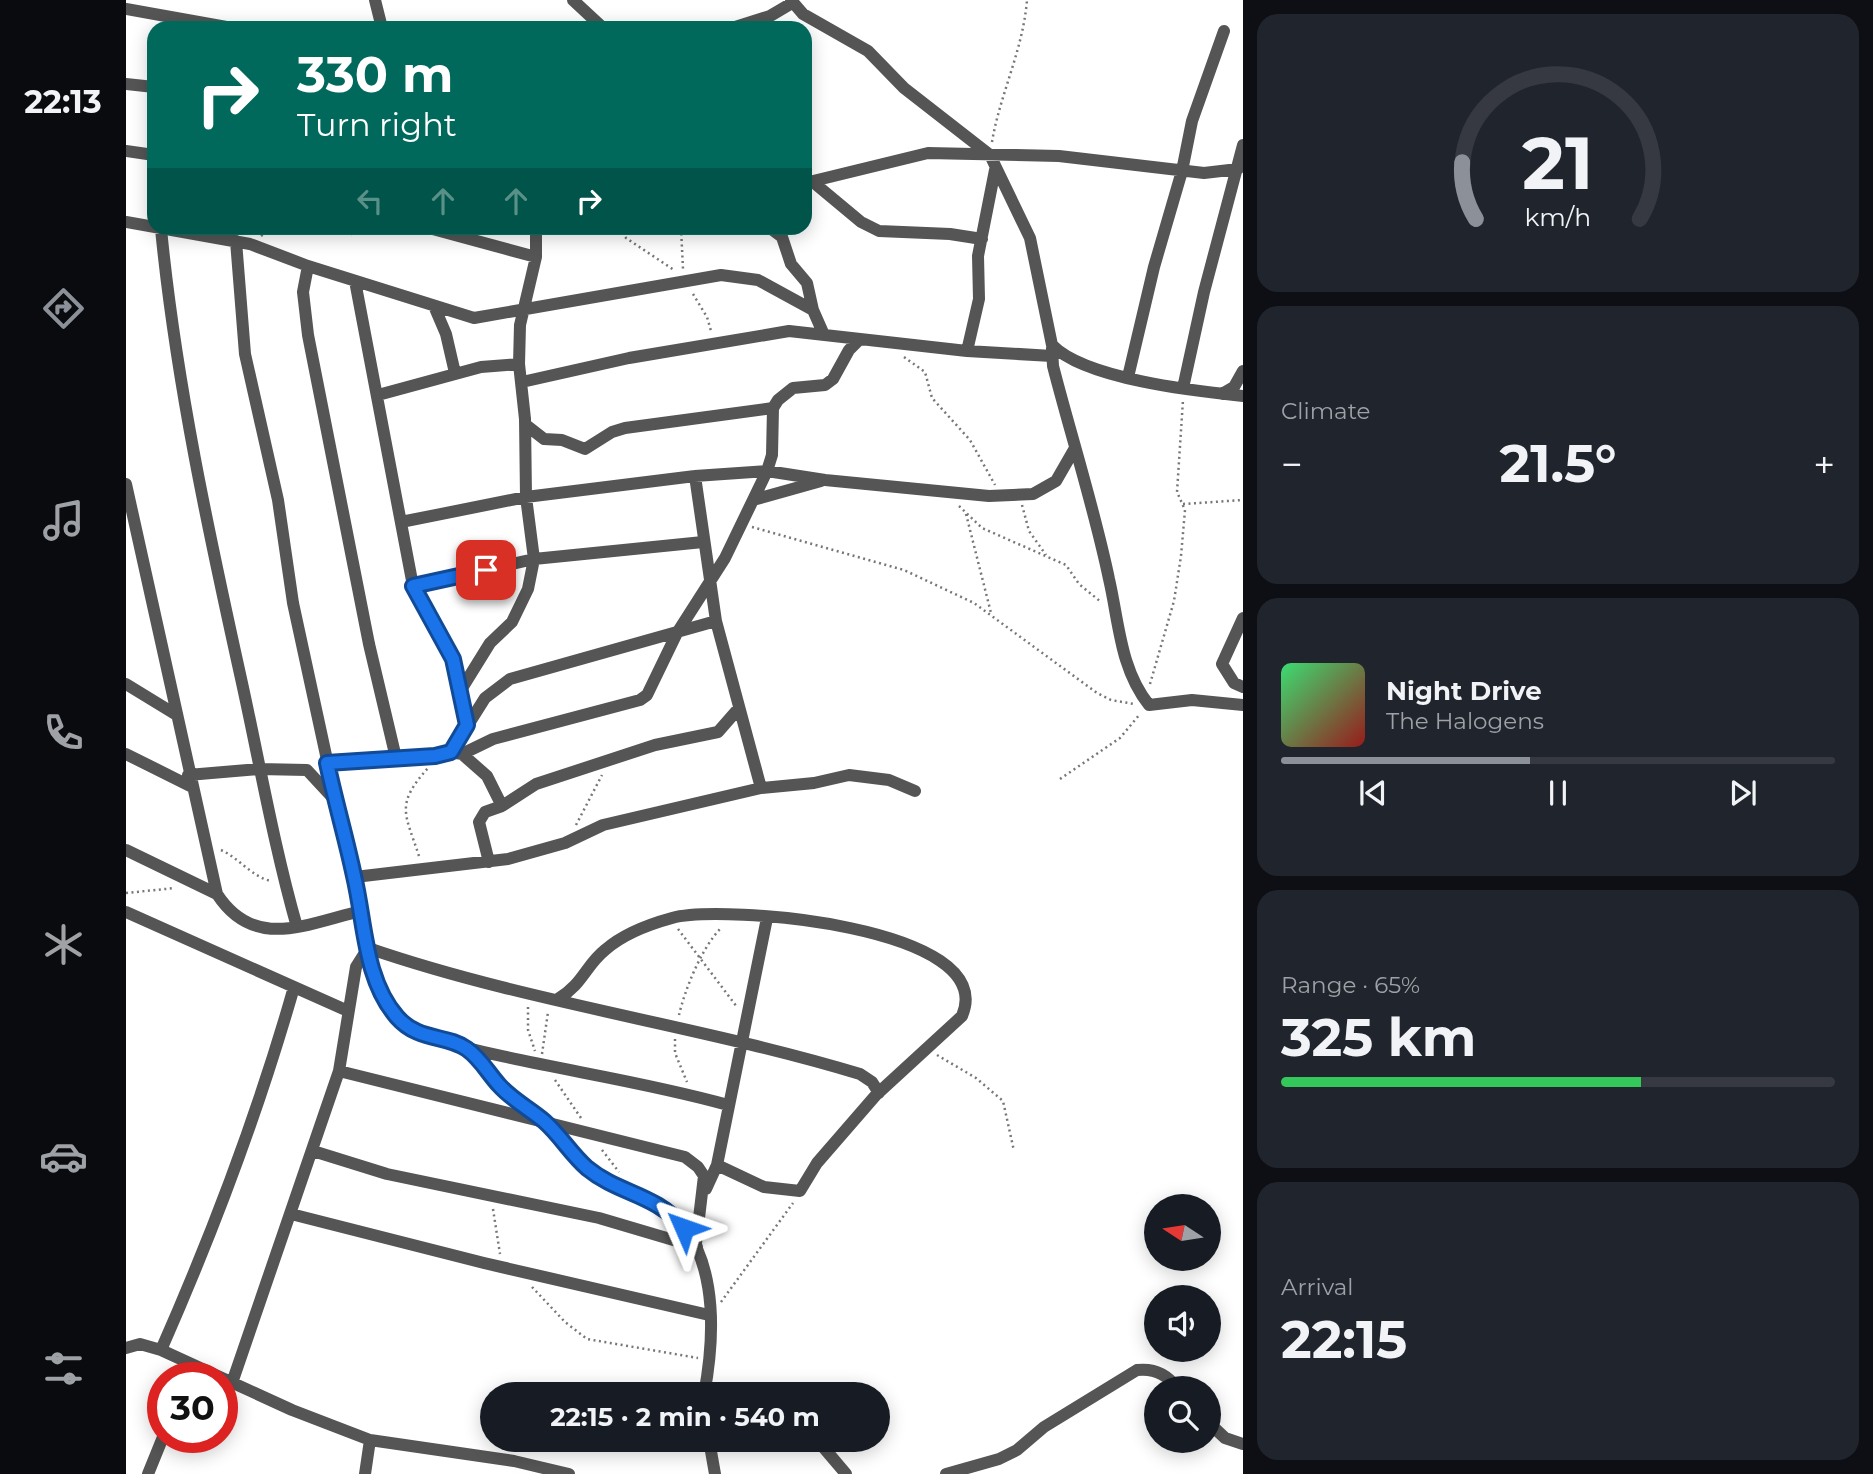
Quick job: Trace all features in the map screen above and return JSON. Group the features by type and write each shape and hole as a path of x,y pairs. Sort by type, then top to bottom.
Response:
{"street":[{"path":"375,0 381,21"},
{"path":"573,0 596,21"},
{"path":"754,21 769,16 792,1 803,14 868,51 904,88 990,155 1030,238 1075,449 1110,579 1115,617 1135,682 1146,704 1192,700 1243,705"},
{"path":"126,9 193,21"},
{"path":"1128,377 1154,267 1182,171 1192,121 1224,31"},
{"path":"126,83 147,86"},
{"path":"1183,388 1203,292 1243,145"},
{"path":"126,151 147,154"},
{"path":"812,181 928,153 1059,156 1211,173 1238,169"},
{"path":"968,351 979,299 978,271 995,170"},
{"path":"812,184 860,222 879,231 982,239"},
{"path":"126,222 147,226"},
{"path":"162,235 167,289 212,544 259,769 297,927"},
{"path":"198,235 236,241 474,318 721,275 758,280 813,310"},
{"path":"455,235 536,257"},
{"path":"459,693 490,643 512,622 528,589 534,559 526,497 526,425 519,364 523,310 536,257 536,235"},
{"path":"779,235 791,264 807,283 813,310 824,335"},
{"path":"236,241 245,354 278,500 292,603 334,800 355,877 373,972 396,1016 426,1037 584,1075 647,1083 728,1105"},
{"path":"308,266 303,292 308,335 369,644 396,758"},
{"path":"355,281 413,586 453,659 467,725"},
{"path":"434,306 446,334 455,373"},
{"path":"522,382 629,358 789,331 968,351 1052,350 1069,359 1128,377 1243,397"},
{"path":"327,763 451,754 493,738 639,700 647,695 677,633 742,524 766,471 772,455 773,408 778,400 793,388 825,385 833,379 849,350 860,339"},
{"path":"378,395 481,367 519,364"},
{"path":"1222,394 1234,387 1243,371"},
{"path":"526,425 544,439 562,440 585,449 625,428 773,408"},
{"path":"401,522 526,497 695,475 766,471 825,480 948,492 1014,496 1033,494 1048,487 1062,472 1075,449"},
{"path":"695,475 716,621 761,788"},
{"path":"753,500 825,480"},
{"path":"126,484 145,560 189,781 216,894 229,914 245,924 274,930 361,911"},
{"path":"413,586 534,559 703,542"},
{"path":"1243,618 1222,664 1234,683 1243,687"},
{"path":"451,754 485,698 510,679 716,621"},
{"path":"126,684 175,715"},
{"path":"489,862 479,821 485,813 502,806 536,784 655,745 718,732 739,708"},
{"path":"126,754 189,781 259,769 307,770 334,800"},
{"path":"451,754 487,776 502,806"},
{"path":"355,877 489,862 565,843 603,825 761,788 814,783 849,775 889,780 915,791"},
{"path":"126,850 216,894"},
{"path":"126,912 348,1011"},
{"path":"554,998 575,989 603,951 617,941 672,918 695,913 805,919 899,940 950,968 964,994 964,1012 952,1028 925,1048 879,1093 817,1163 800,1191 764,1187 717,1166"},
{"path":"704,1192 717,1166 740,1041 767,918"},
{"path":"368,948 475,981 740,1041 860,1074 872,1082 879,1093"},
{"path":"238,1366 339,1071 356,967 368,948"},
{"path":"161,1350 194,1276 272,1067 294,987"},
{"path":"465,1047 485,1065 499,1085 547,1123 575,1158 603,1181 653,1200 673,1214 697,1245 708,1283 712,1360 707,1382"},
{"path":"339,1071 685,1157 698,1167 704,1177 697,1245"},
{"path":"313,1151 387,1174 491,1198 598,1218 697,1245"},
{"path":"291,1214 709,1315"},
{"path":"126,1348 140,1344 161,1350 180,1362"},
{"path":"946,1474 999,1459 1017,1450 1044,1427 1137,1370 1148,1369 1164,1376"},
{"path":"238,1383 292,1410 369,1440 514,1461 569,1474"},
{"path":"1221,1434 1243,1444"},
{"path":"365,1474 369,1440"},
{"path":"711,1452 715,1474"},
{"path":"827,1452 846,1474"},
{"path":"148,1474 157,1453"}],"path":[{"path":"990,155 995,122 1018,54 1027,0"},
{"path":"624,235 682,276 681,235"},
{"path":"685,281 707,317 715,344"},
{"path":"891,341 904,356 920,366 935,404 970,440 998,490 1014,496 1029,531 1047,556"},
{"path":"1060,779 1120,738 1146,704 1174,601 1184,520 1177,492 1183,388"},
{"path":"948,492 966,514 992,533 1017,541 1070,568 1079,583 1115,617"},
{"path":"1182,504 1243,500"},
{"path":"966,514 992,615"},
{"path":"742,524 904,570 974,603 1111,700 1146,704"},
{"path":"423,870 406,817 406,797 451,754"},
{"path":"565,843 609,760"},
{"path":"205,842 235,856 260,878 285,883"},
{"path":"126,893 163,891 196,883"},
{"path":"691,1095 675,1053 676,1027 684,996 709,943 733,915"},
{"path":"672,918 684,939 703,959 745,1018"},
{"path":"528,993 528,1030 541,1060 554,998"},
{"path":"925,1048 999,1095 1007,1108 1014,1151"},
{"path":"546,1066 613,1166 626,1177"},
{"path":"709,1315 736,1285 787,1214 800,1191"},
{"path":"491,1198 503,1267"},
{"path":"531,1286 565,1322 587,1339 712,1360"}],"route":[{"path":"486,570 413,586 453,659 467,725 451,752 435,756 327,763 355,877 373,972 396,1016 410,1028 426,1037 465,1047 485,1065 499,1085 547,1123 575,1158 603,1181 653,1200 673,1214 684,1228"}]}
